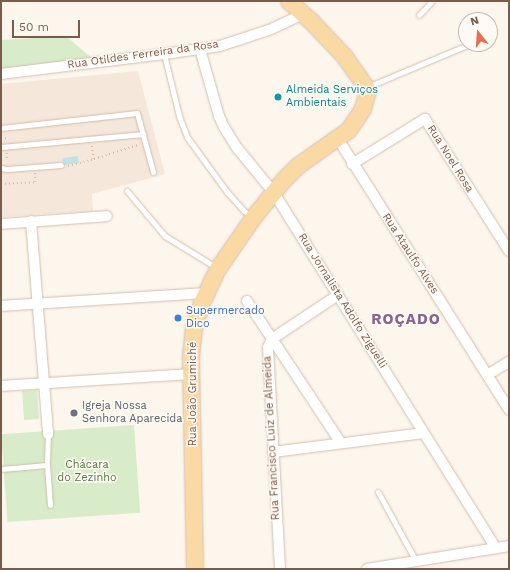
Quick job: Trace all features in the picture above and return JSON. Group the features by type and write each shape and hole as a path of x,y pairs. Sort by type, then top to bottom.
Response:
{"main road":[{"path":"289,1 304,14 346,58 366,87"},
{"name":"Rua João Grumiché","path":"195,569 191,374 194,328 206,293 218,269 254,217 284,180 298,166 349,130 360,116 367,94 366,87"}],"street":[{"name":"Rua Otildes Ferreira da Rosa","path":"1,74 200,49 240,40 304,14"},
{"name":"Rua Jornalista Adolfo Ziguelli","path":"200,49 219,116 224,127 238,149 274,193 496,548"},
{"name":"Rua Noel Rosa","path":"352,164 425,119 509,251"},
{"name":"Rua Ataulfo Alves","path":"338,139 352,164 509,409"},
{"path":"1,224 107,216"},
{"path":"31,221 48,434"},
{"path":"1,306 206,293"},
{"name":"Rua Francisco Luiz de Almeida","path":"280,569 267,354 268,347 272,339 338,295"},
{"path":"247,301 341,443"},
{"path":"488,375 509,362"},
{"path":"1,386 191,374"},
{"path":"273,452 424,433"},
{"path":"367,569 509,546"}],"lane":[{"path":"419,15 432,1"},
{"path":"366,87 458,49"},
{"path":"164,54 179,116 187,137 227,192 244,211 254,217"},
{"path":"1,128 137,113 153,172"},
{"path":"1,147 143,134"},
{"path":"1,168 7,169 61,165"},
{"path":"127,191 165,236 218,269"},
{"path":"48,434 47,465 50,505"},
{"path":"1,468 47,465"},
{"path":"378,492 416,561"}],"path":[{"path":"1,139 7,138"},
{"path":"91,139 94,160 145,142"}],"shaded area":[{"path":"138,71 165,174 92,194 93,211 1,217 1,84"}],"green space":[{"path":"66,36 93,59 1,70 1,40"},
{"path":"37,390 39,419 24,420 22,391"},
{"name":"Chácara do Zezinho","path":"134,425 140,513 7,522 1,434"}],"water":[{"path":"78,156 79,163 63,165 62,158"}],"place":[{"name":"Almeida Serviços Ambientais","path":"278,97"},
{"name":"Supermercado Dico","path":"178,318"},
{"name":"Igreja Nossa Senhora Aparecida","path":"74,413"}],"district":[{"name":"ROÇADO","path":"406,320"}]}
